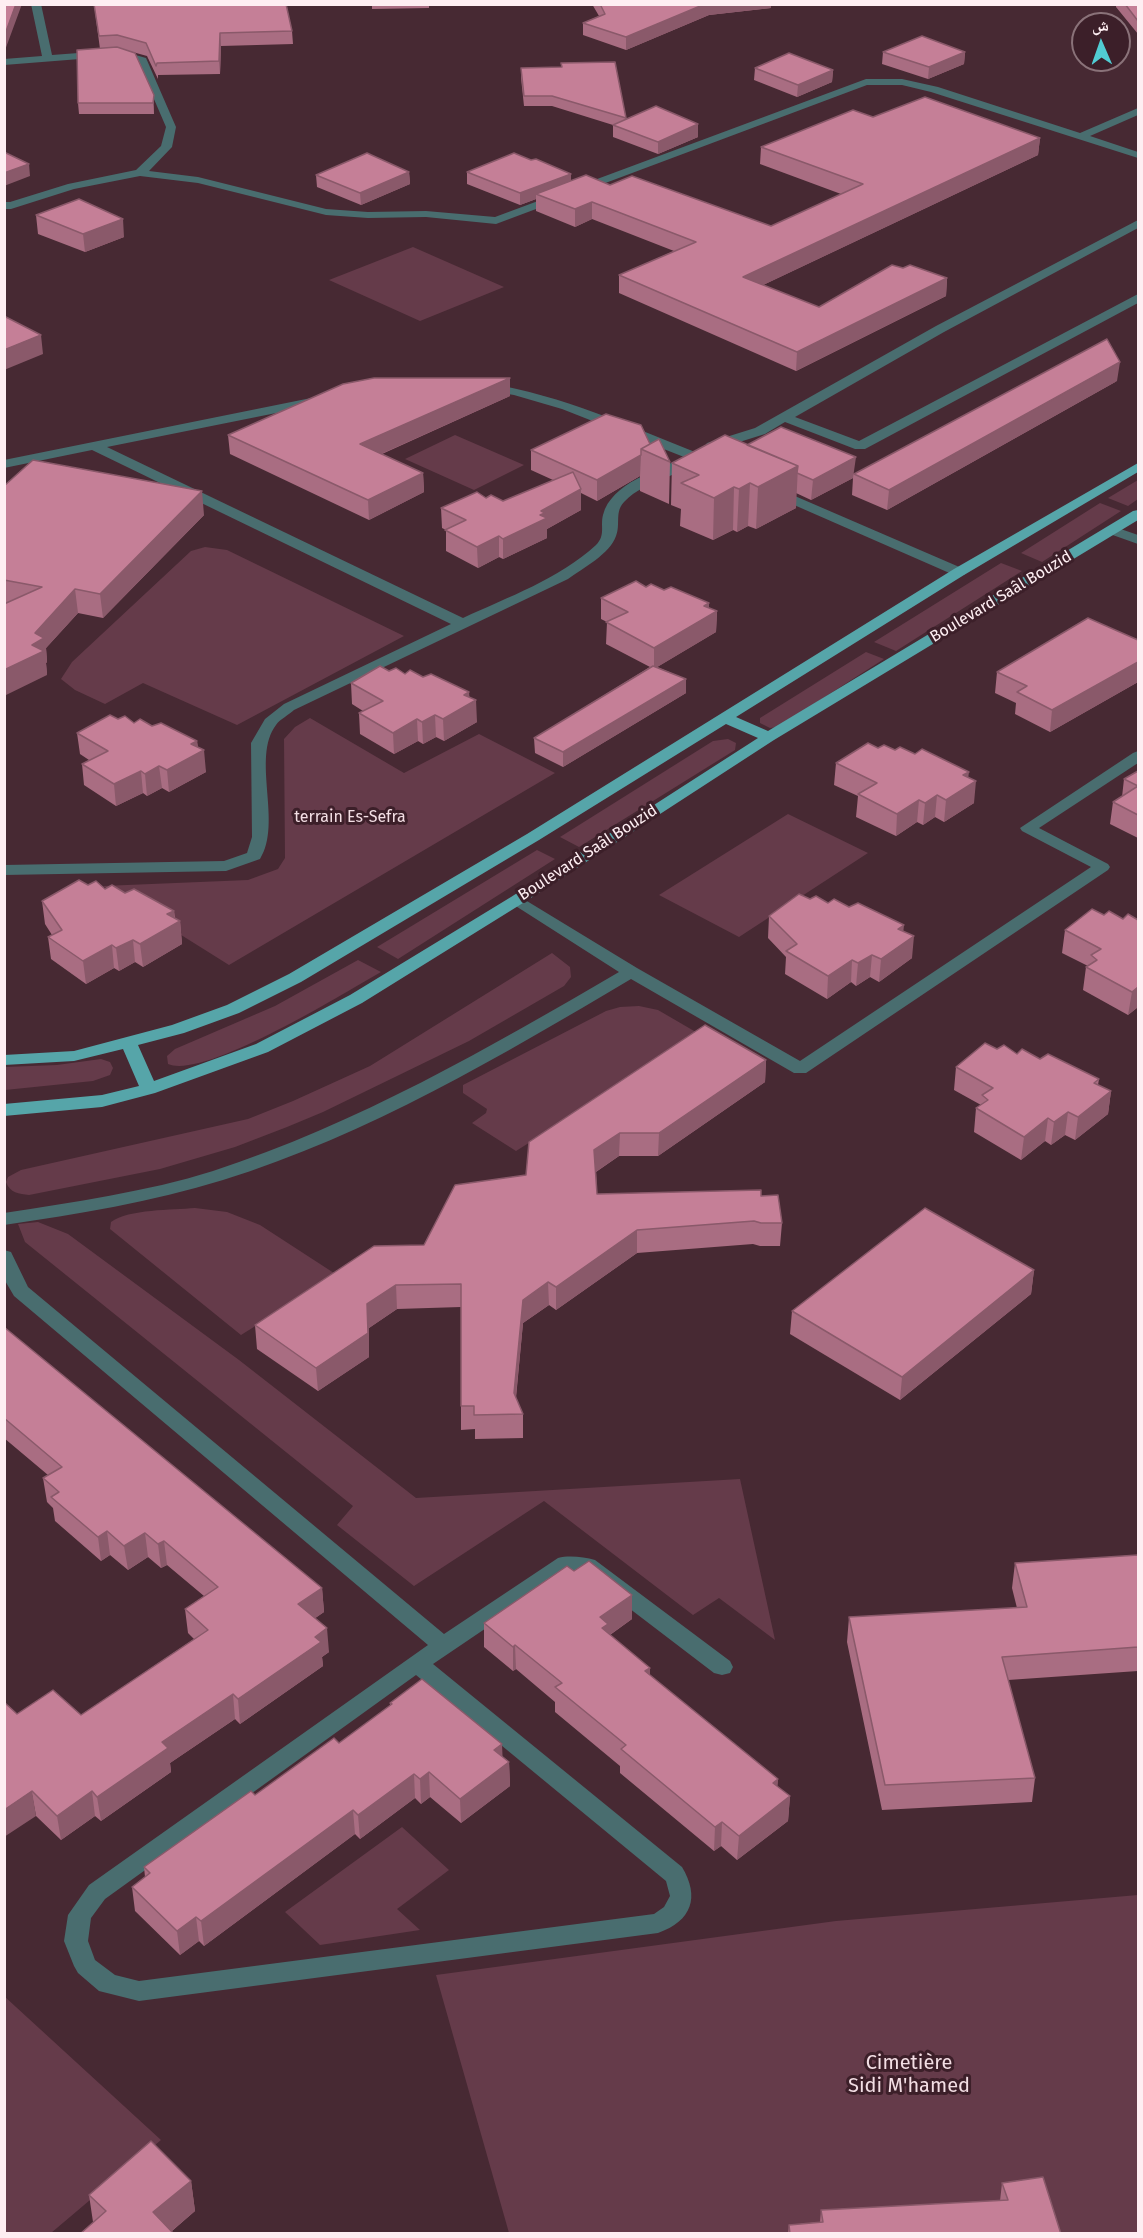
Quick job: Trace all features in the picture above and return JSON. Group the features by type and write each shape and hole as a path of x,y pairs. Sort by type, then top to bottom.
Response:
{"main road":[{"path":"4,1060 74,1056 129,1043 178,1029 233,1009 295,978 533,837 960,572 1138,467"},
{"name":"Boulevard Saâl Bouzid","path":"4,1110 102,1101 149,1089 262,1048 356,999 517,900 770,737 1138,514"},
{"path":"725,718 770,737"},
{"path":"129,1043 149,1089"}],"street":[{"path":"36,4 48,59"},
{"path":"4,62 118,53 142,60 171,127 166,147 140,173"},
{"path":"4,205 11,206 72,186 140,173 198,180 326,212 368,215 426,214 496,221 866,82 902,82 934,89 1138,155"},
{"path":"1081,136 1138,111"},
{"path":"4,870 226,866 254,856 260,837 259,743 270,722 289,707 563,576 603,546 610,535 610,516 617,500 632,488 700,459 717,443 760,431 940,329 1138,224"},
{"path":"783,417 860,446 1138,298"},
{"path":"470,385 508,389 551,401 700,459"},
{"path":"4,464 125,438 340,397"},
{"path":"92,445 464,624"},
{"path":"758,484 960,572"},
{"path":"1112,530 1138,540"},
{"path":"517,900 631,972 800,1069 1102,867 1028,828 1138,756"},
{"path":"4,1219 125,1198 217,1176 277,1155 378,1111 448,1076 631,972"},
{"path":"4,1256 21,1291 443,1645"},
{"path":"417,1663 674,1874 683,1892 676,1911 658,1923 139,1991 108,1984 86,1966 76,1941 80,1915 97,1892 417,1663 565,1564 588,1566 722,1667"}],"green space":[{"path":"413,247 504,287 420,321 329,280"},
{"path":"455,435 524,465 474,490 405,459"},
{"path":"1138,480 1138,499 1128,506 1108,498"},
{"path":"1100,503 1121,511 1042,562 1021,553"},
{"path":"205,547 227,550 404,636 237,725 143,683 105,704 75,690 61,679 72,662 191,551"},
{"path":"1001,563 1022,571 896,651 874,642"},
{"path":"866,652 884,659 778,727 770,728 760,723 760,718"},
{"name":"terrain Es-Sefra","path":"310,718 404,773 479,734 555,773 229,965 103,886 248,880 278,869 285,858 284,739 295,727"},
{"path":"728,739 736,743 735,750 579,847 560,837 713,741"},
{"path":"788,814 868,853 739,937 659,895"},
{"path":"537,850 555,859 398,959 377,947"},
{"path":"552,953 570,967 571,977 564,986 469,1041 323,1112 235,1147 160,1169 29,1195 12,1191 6,1182 8,1177 21,1170 248,1119 293,1101 370,1066"},
{"path":"358,960 381,972 307,1015 241,1047 186,1066 168,1064 167,1056 175,1049 275,1006"},
{"path":"639,1006 658,1010 701,1035 516,1151 472,1123 486,1113 487,1109 463,1093 463,1085 606,1011 620,1007"},
{"path":"101,1059 110,1062 113,1068 110,1075 93,1081 5,1090 5,1067 57,1065"},
{"path":"195,1208 227,1212 260,1225 337,1275 241,1335 110,1229 111,1222 128,1215"},
{"path":"38,1222 68,1234 239,1360 416,1498 740,1479 775,1640 719,1598 693,1615 544,1501 414,1586 337,1525 353,1506 25,1242 18,1224"},
{"path":"402,1827 449,1870 397,1909 420,1930 320,1945 285,1912"},
{"name":"Cimetière Sidi M'hamed","path":"1138,1895 1138,2233 509,2233 436,1975 836,1921"},
{"path":"4,1996 161,2140 51,2233 5,2233"}],"building":[{"path":"4,4 16,4 4,37"},
{"path":"94,4 286,4 292,31 220,33 219,61 157,63 156,66 146,43 117,35 99,36"},
{"path":"600,4 705,4 626,37 583,23 605,14"},
{"path":"1125,4 1138,4 1138,21"},
{"path":"922,36 965,52 929,67 883,52"},
{"path":"117,47 135,53 154,95 153,103 78,103 77,50"},
{"path":"789,53 833,70 798,85 755,68"},
{"path":"615,62 626,118 552,96 524,96 521,68 562,67 561,63"},
{"path":"925,97 1040,138 743,277 819,307 892,265 903,268 910,265 947,278 797,352 619,275 696,242 592,202 575,209 536,194 586,175 610,185 632,176 771,226 863,184 761,147 853,110 873,117"},
{"path":"656,106 698,124 658,142 613,125"},
{"path":"4,152 29,164 4,173"},
{"path":"367,153 409,172 360,193 316,175"},
{"path":"514,153 531,160 536,159 571,174 520,193 467,172"},
{"path":"79,199 123,219 83,234 36,215"},
{"path":"4,316 41,335 4,350"},
{"path":"1107,339 1120,362 889,490 854,474"},
{"path":"374,378 510,378 360,444 423,473 368,500 228,435 343,384"},
{"path":"606,414 641,425 650,444 641,449 641,455 597,480 531,450"},
{"path":"781,427 856,457 813,480 797,473 798,466 747,445"},
{"path":"725,435 798,466 758,487 750,483 739,489 734,487 714,498 681,483 699,475 672,463"},
{"path":"659,439 670,462 641,449"},
{"path":"33,460 202,491 100,594 75,589 35,633 44,638 32,645 44,651 4,670 4,604 42,587 4,580 4,486"},
{"path":"573,472 581,489 541,511 545,513 540,515 547,518 503,539 499,536 477,547 445,530 466,520 441,508 477,492 486,498 491,495 503,501"},
{"path":"636,581 646,587 651,584 664,590 671,587 709,603 704,606 717,611 654,648 606,622 628,612 601,598"},
{"path":"1088,618 1138,640 1138,662 1052,710 1017,692 1027,686 997,672"},
{"path":"380,666 389,671 396,668 405,674 410,670 423,677 431,674 469,692 464,695 476,700 443,719 435,715 422,722 417,719 393,733 359,713 383,701 351,683"},
{"path":"653,666 686,679 563,752 534,738"},
{"path":"110,715 118,719 125,716 134,723 140,719 152,726 161,723 197,741 191,744 204,750 167,770 159,766 145,774 141,771 114,784 82,764 108,751 77,733"},
{"path":"868,743 878,748 884,745 895,750 900,747 915,754 922,749 969,772 963,775 976,781 946,800 937,795 925,803 919,800 897,814 858,794 877,783 836,763"},
{"path":"1138,771 1138,786 1124,779"},
{"path":"1138,786 1138,815 1113,802"},
{"path":"79,880 88,885 96,881 105,889 112,885 125,893 134,889 174,911 167,914 180,921 140,944 133,940 116,948 112,945 83,961 48,937 62,930 42,901"},
{"path":"799,894 810,899 816,896 828,903 834,899 849,907 858,903 904,925 898,929 914,936 881,959 872,955 858,963 852,960 828,976 786,951 797,944 769,916"},
{"path":"1092,909 1104,915 1109,911 1123,919 1128,914 1138,920 1138,987 1132,992 1086,967 1097,960 1091,955 1101,949 1065,930"},
{"path":"705,1025 766,1060 659,1133 620,1133 594,1150 597,1194 761,1190 761,1196 778,1195 782,1223 754,1221 637,1230 556,1287 548,1282 523,1300 514,1393 523,1414 474,1415 474,1406 461,1406 461,1284 396,1285 367,1304 368,1333 316,1368 255,1325 374,1246 424,1245 455,1185 526,1175 529,1142"},
{"path":"985,1043 997,1049 1004,1045 1017,1054 1022,1049 1040,1059 1048,1054 1099,1079 1094,1083 1111,1091 1078,1117 1068,1112 1054,1122 1048,1118 1024,1137 976,1108 988,1100 982,1095 993,1088 956,1067"},
{"path":"925,1208 1034,1270 902,1377 792,1311"},
{"path":"4,1327 322,1588 298,1604 327,1628 315,1637 321,1642 238,1699 233,1694 162,1742 168,1748 97,1797 92,1791 57,1816 32,1791 4,1810 4,1702 17,1714 53,1690 81,1715 208,1630 185,1609 218,1587 164,1541 158,1544 145,1533 124,1546 107,1531 98,1537 51,1497 59,1492 43,1478 62,1467 4,1418"},
{"path":"1138,1555 1138,1647 1002,1657 1035,1778 885,1785 849,1617 1027,1607 1015,1563"},
{"path":"589,1561 632,1595 600,1617 608,1624 602,1628 650,1668 645,1671 778,1779 773,1783 790,1796 739,1836 722,1822 715,1827 621,1749 626,1745 555,1687 562,1683 484,1623 567,1566 574,1571"},
{"path":"422,1679 502,1744 494,1750 509,1762 460,1799 429,1772 420,1779 414,1774 358,1815 353,1810 201,1921 196,1917 177,1931 132,1887 150,1873 144,1867 251,1791 255,1795 334,1738 339,1743"},
{"path":"151,2141 191,2181 153,2212 174,2234 80,2234 106,2211 89,2195"},
{"path":"1043,2177 1061,2234 790,2234 789,2225 823,2222 821,2210 1008,2200 1002,2183"}]}
